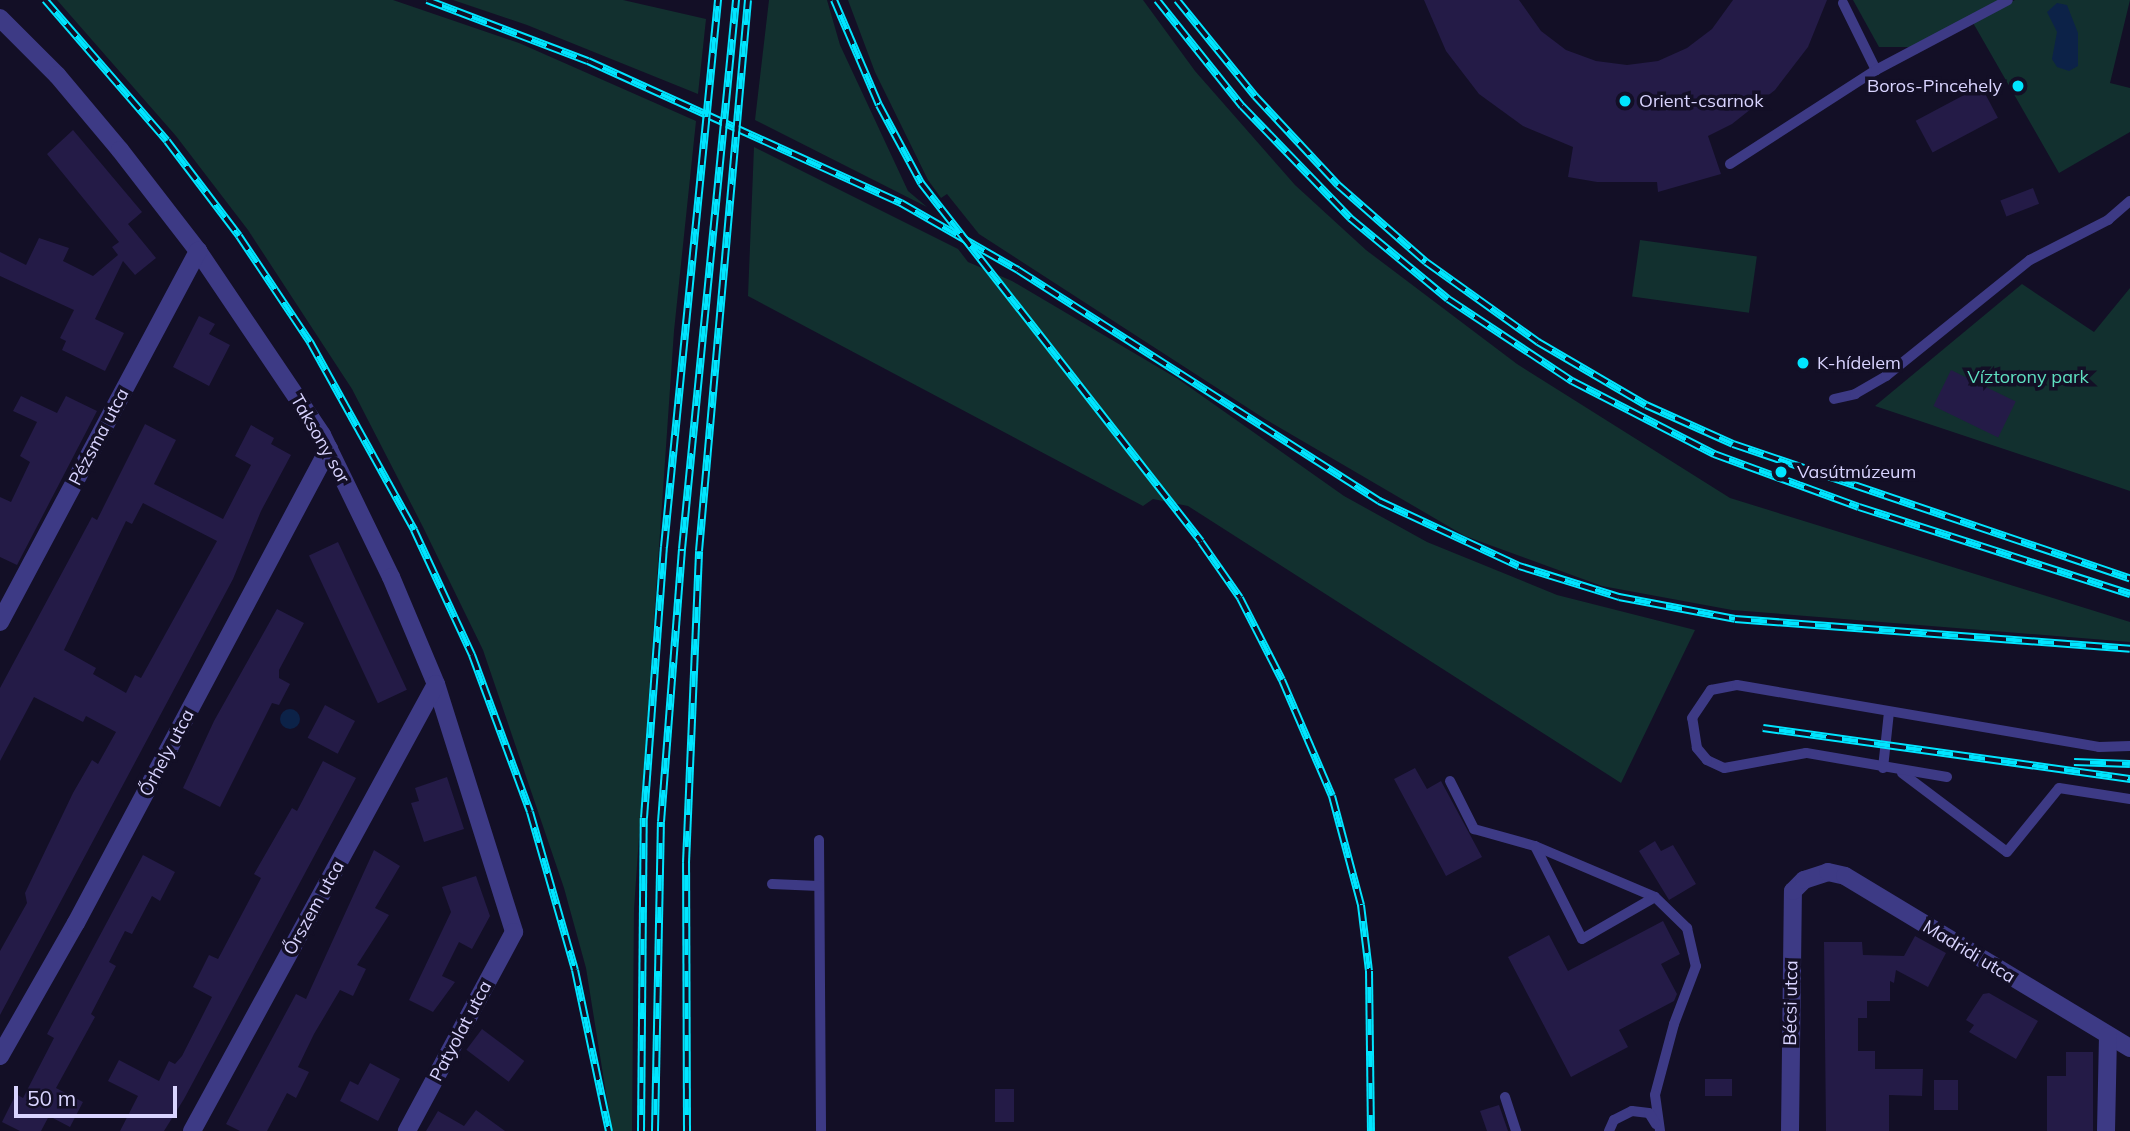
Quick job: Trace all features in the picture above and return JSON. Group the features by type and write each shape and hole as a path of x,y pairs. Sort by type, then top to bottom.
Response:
{"street":[{"name":"Taksony sor","path":"0,18 57,75 198,251 330,448 436,684 514,932"},
{"name":"Pézsma utca","path":"0,622 198,251"},
{"name":"Őrhely utca","path":"0,1055 76,923 330,448"},
{"name":"Őrszem utca","path":"192,1131 436,684"},
{"name":"Madridi utca","path":"1804,880 1828,872 1845,876 2130,1048"},
{"name":"Bécsi utca","path":"1790,1131 1793,891 1804,880"},
{"name":"Patyolat utca","path":"407,1131 514,932"},
{"path":"2106,1131 2108,1036"}],"lane":[{"path":"1730,164 1876,70 2008,0"},
{"path":"1843,3 1876,70"},
{"path":"1834,399 1855,394 1886,376 2030,260 2108,220 2130,201"},
{"path":"1947,777 1900,772 1806,753 1724,768 1702,755 1691,725 1706,694 1728,686 2099,747 2130,746"},
{"path":"1883,768 1889,712"},
{"path":"1900,772 2007,852 2059,788 2130,799"},
{"path":"1450,781 1474,830 1535,846 1655,897 1687,928 1696,966 1674,1024 1655,1095 1660,1130"},
{"path":"819,840 821,1131"},
{"path":"1535,846 1582,939 1655,897"},
{"path":"772,884 819,886"},
{"path":"1505,1097 1516,1131"},
{"path":"1609,1131 1614,1120 1632,1111 1649,1113 1660,1130"}],"green space":[{"path":"57,0 393,0 519,43 696,121 674,331 634,909 632,1131 612,1131 586,968 564,888 483,650 423,527 352,389 248,230 176,136"},
{"path":"453,0 623,0 706,19 698,94 527,25"},
{"path":"769,0 827,0 840,45 908,191 927,207 755,120"},
{"path":"848,0 1143,0 1195,71 1295,185 1366,250 1517,364 1730,498 2130,622 2130,642 1732,610 1602,586 1465,536 1265,419 979,234 947,194 941,198 928,180 875,72"},
{"path":"1853,0 2002,0 1912,47 1879,47"},
{"path":"2015,0 2130,0 2110,83 2130,88 2130,132 2059,173 1972,21"},
{"path":"754,147 958,249 968,262 1012,281 1178,379 1344,496 1427,542 1557,595 1695,630 1621,783 1188,506 1153,499 1143,506 748,296"},
{"path":"1640,240 1757,256 1749,313 1632,296"},
{"name":"Víztorony park","path":"2022,284 2094,332 2130,288 2130,491 1875,406"}],"water":[{"path":"2057,3 2067,5 2078,33 2078,66 2069,71 2057,67 2052,59 2057,32 2047,12"},
{"path":"290,709 297,712 300,719 297,726 290,729 283,726 280,719 283,712"}],"building":[{"name":"Orient-csarnok","path":"1424,0 1519,0 1541,31 1566,50 1596,61 1627,65 1658,61 1687,48 1712,29 1733,0 1827,0 1808,47 1775,90 1732,124 1708,136 1721,174 1658,192 1657,182 1597,182 1568,177 1573,147 1523,126 1479,94 1446,51"},
{"path":"1981,86 1998,118 1933,153 1916,121"},
{"path":"73,130 142,212 128,224 156,258 135,275 123,261 95,319 124,333 105,371 62,350 66,341 60,338 74,310 0,276 0,252 26,265 39,238 69,248 63,261 93,276 118,255 112,247 119,242 47,154"},
{"path":"2033,188 2039,204 2006,216 2000,201"},
{"path":"199,316 215,324 209,334 230,345 209,386 173,367"},
{"path":"1951,370 2016,402 1998,438 1933,406"},
{"path":"21,396 57,413 66,396 97,411 17,565 0,557 0,497 11,502 30,462 20,456 37,422 13,411"},
{"path":"145,424 176,440 154,484 223,519 251,465 235,456 251,425 274,438 271,444 291,455 261,511 233,579 0,1015 0,951 27,903 25,893 73,793 92,760 98,764 116,732 86,716 83,722 34,697 0,761 0,688 92,517 97,520","holes":["143,503 217,541 141,678 135,675 126,693 93,674 96,668 64,650 126,521 132,524"]},
{"path":"338,542 407,690 378,703 309,556"},
{"path":"277,609 304,623 279,670 279,678 290,684 279,705 272,703 220,807 183,788 214,721"},
{"path":"325,705 355,721 338,754 308,738"},
{"path":"323,761 356,778 184,1099 164,1131 120,1131 138,1096 108,1081 119,1060 159,1081 169,1061 175,1064 182,1056 212,997 193,987 209,955 218,959 261,878 254,874 292,808 297,811"},
{"path":"1415,768 1427,789 1441,781 1482,857 1446,876 1394,779"},
{"path":"447,777 464,829 424,842 411,803 419,801 415,788"},
{"path":"1655,841 1661,851 1673,845 1696,884 1669,900 1639,851"},
{"path":"374,850 400,866 375,908 389,915 357,965 366,969 353,996 340,990 298,1067 309,1072 296,1098 287,1093 267,1131 240,1131 226,1124 296,994 306,999"},
{"path":"143,855 175,872 160,901 152,896 132,934 125,931 109,962 116,966 91,1014 95,1017 56,1088 83,1102 70,1127 49,1116 41,1131 20,1131 2,1122 16,1094 23,1098 54,1038 47,1034"},
{"path":"476,876 490,916 472,949 459,942 442,976 455,982 433,1012 409,1000 451,912 442,887"},
{"path":"1663,921 1680,954 1661,964 1677,994 1674,1001 1619,1030 1628,1047 1571,1077 1508,957 1549,935 1568,971"},
{"path":"1915,936 1946,953 1928,987 1896,970 1894,983 1890,981 1890,1001 1867,1001 1867,1018 1858,1018 1858,1051 1875,1051 1875,1069 1923,1069 1922,1096 1889,1095 1889,1131 1826,1131 1824,942 1862,942 1863,955 1904,956"},
{"path":"1989,993 2038,1021 2016,1059 1969,1032 1974,1025 1966,1020 1983,994"},
{"path":"482,1029 524,1061 509,1082 466,1050"},
{"path":"2066,1052 2093,1052 2093,1131 2047,1131 2047,1076 2066,1076"},
{"path":"370,1063 400,1079 378,1121 340,1101 350,1081 358,1085"},
{"path":"1705,1079 1732,1079 1732,1096 1705,1096"},
{"path":"1934,1080 1958,1080 1958,1110 1934,1110"},
{"path":"995,1089 1014,1089 1014,1122 995,1122"},
{"path":"1499,1105 1508,1131 1487,1131 1480,1111"},
{"path":"476,1110 505,1131 426,1131 438,1111 464,1126"}],"railway":[{"path":"45,0 167,141 239,236 310,342 414,530 472,655 530,812 575,970 609,1131"},
{"path":"427,0 588,61 901,203 1018,270 1379,501 1519,566 1619,597 1735,619 2130,649"},
{"path":"641,1131 644,818 664,547 718,0"},
{"path":"655,1131 661,822 682,549 736,0"},
{"path":"687,1131 686,863 699,551 748,0"},
{"path":"834,0 879,105 921,183 1201,542 1240,598 1282,680 1332,796 1361,905 1369,971 1371,1131"},
{"path":"1157,0 1242,106 1350,218 1448,299 1572,381 1714,454 1859,507 2130,594"},
{"path":"1177,0 1255,96 1338,185 1426,262 1538,342 1646,405 1733,444 2130,578"},
{"path":"1763,728 2130,779"},
{"path":"2074,762 2130,764"}],"place":[{"name":"Boros-Pincehely","path":"2018,86"},
{"name":"Orient-csarnok","path":"1625,101"},
{"name":"K-hídelem","path":"1803,363"},
{"name":"Vasútmúzeum","path":"1781,472"}]}
